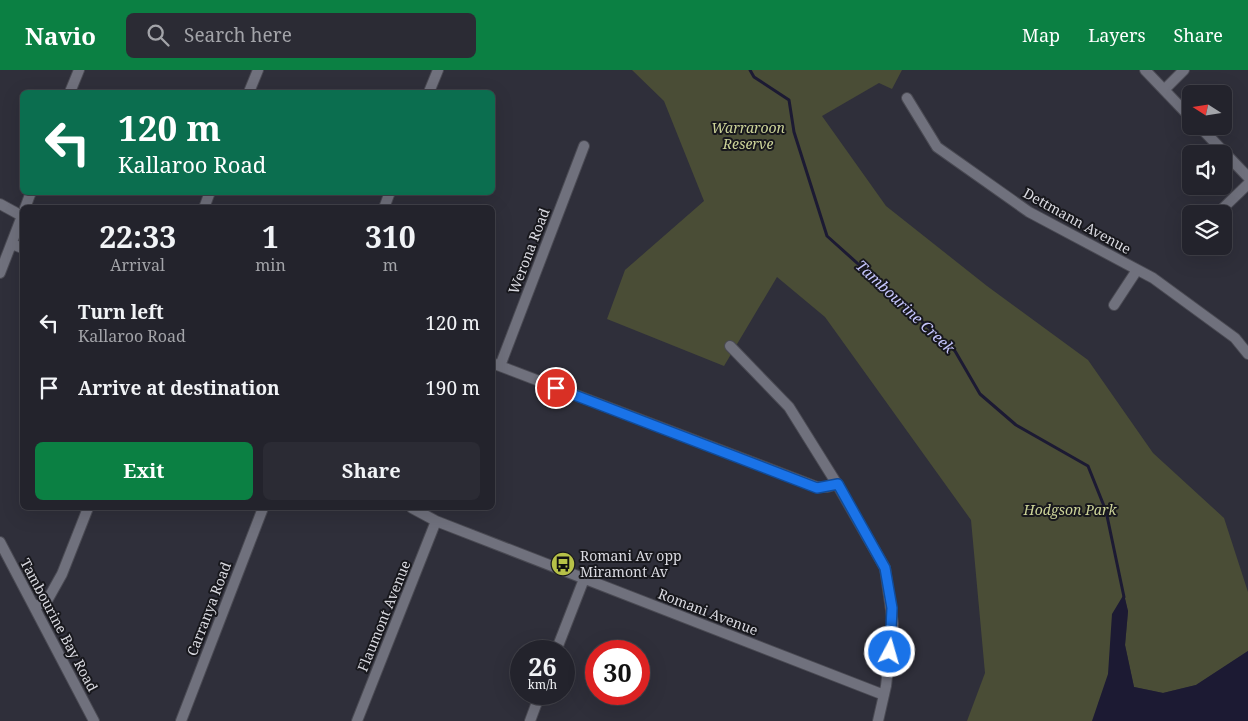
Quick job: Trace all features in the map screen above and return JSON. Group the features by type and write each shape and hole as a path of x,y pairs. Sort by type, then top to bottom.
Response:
{"street":[{"path":"71,90 78,70"},
{"path":"251,90 258,70"},
{"path":"430,90 438,70"},
{"path":"1145,70 1182,109"},
{"path":"1164,90 1184,70"},
{"name":"Dettmann Avenue","path":"908,98 938,147 1028,212 1154,278 1235,338 1248,354"},
{"path":"1208,135 1248,177"},
{"name":"Werona Road","path":"496,365 584,146"},
{"path":"1226,205 1248,184"},
{"path":"0,204 20,215"},
{"path":"0,273 20,222"},
{"path":"12,244 20,247"},
{"path":"1114,305 1137,270"},
{"path":"730,346 781,396 838,484 882,561 887,577 893,624 884,695 878,721"},
{"path":"496,365 817,488 838,484"},
{"path":"35,607 48,599 62,574 87,510"},
{"name":"Carranya Road","path":"181,721 262,510"},
{"name":"Romani Avenue","path":"416,510 436,521 884,695"},
{"name":"Flaumont Avenue","path":"357,721 436,521"},
{"name":"Tambourine Bay Road","path":"0,542 94,721"},
{"path":"560,640 584,579"},
{"path":"534,719 537,705"}],"green space":[{"name":"Hodgson Park","path":"632,70 902,70 892,89 879,83 822,116 886,206 987,286 1088,360 1153,453 1224,518 1248,592 1248,651 1196,685 1163,693 1134,687 1125,645 1128,612 1124,595 1109,679 1098,704 1098,713 1095,721 967,721 985,673 971,520 825,317 777,277 724,366 607,319 625,270 704,201 664,101"}],"shaded area":[{"path":"1124,594 1128,611 1125,645 1134,687 1163,693 1196,685 1248,651 1248,721 1092,721 1108,674 1112,614"}],"waterway":[{"name":"Tambourine Creek","path":"750,70 754,77 789,100 794,132 827,236 955,351 980,394 1016,425 1088,466 1106,511 1124,597"}],"place":[{"name":"Romani Av opp Miramont Av","path":"563,564"}],"route":[{"path":"556,388 817,488 838,484 885,568 893,624 890,652"}],"park label":[{"name":"Warraroon Reserve","path":"748,136"}]}
